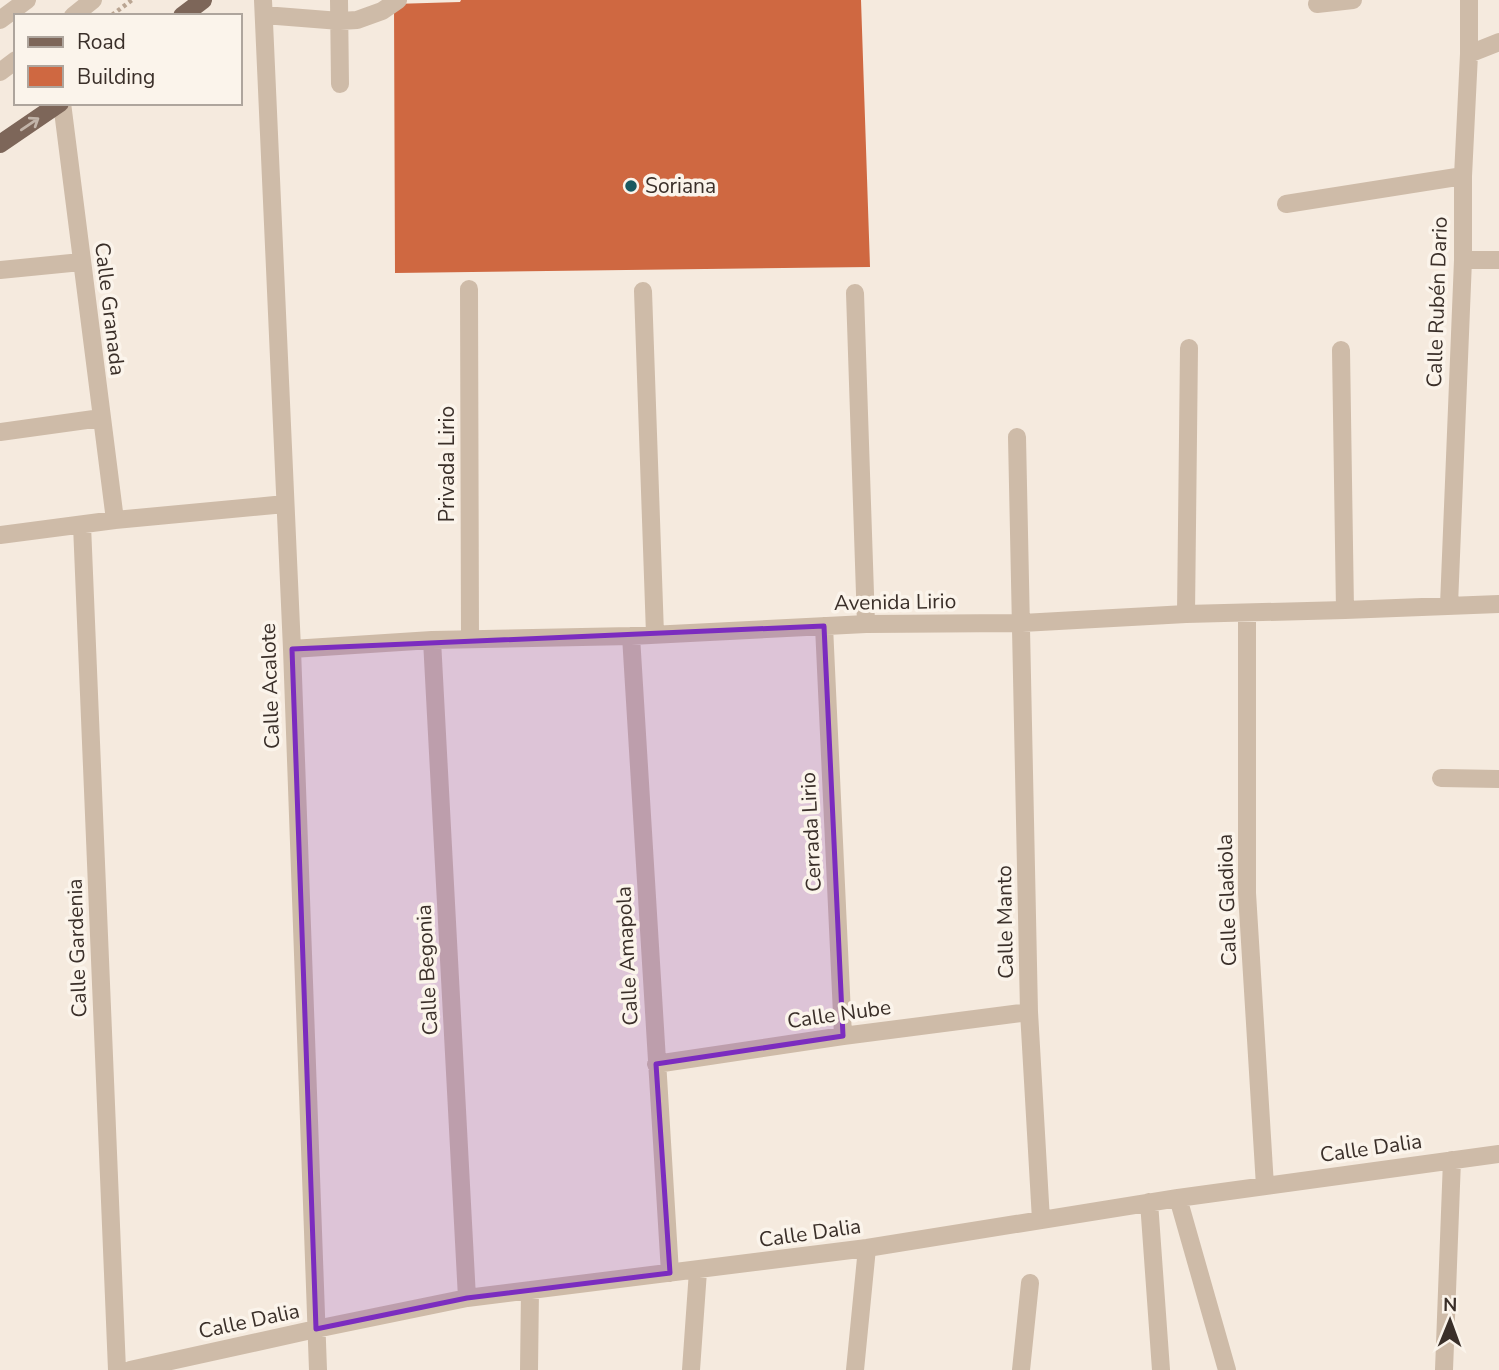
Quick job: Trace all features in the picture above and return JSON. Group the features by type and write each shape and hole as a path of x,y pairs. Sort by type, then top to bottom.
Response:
{"main road":[{"path":"184,14 203,0"},
{"path":"0,144 58,105"}],"street":[{"path":"0,20 27,0"},
{"path":"76,14 93,0"},
{"path":"339,0 340,84"},
{"path":"264,8 340,21 357,20 382,11 398,0"},
{"path":"1317,4 1353,0"},
{"name":"Calle Rubén Dario","path":"1449,605 1463,260 1469,0"},
{"name":"Calle Acalote","path":"264,8 292,649 318,1370"},
{"path":"1469,54 1499,42"},
{"name":"Calle Granada","path":"61,105 115,520"},
{"path":"1286,204 1463,176"},
{"path":"1463,260 1499,260"},
{"path":"0,270 82,262"},
{"name":"Privada Lirio","path":"469,289 470,639"},
{"path":"643,291 655,634"},
{"path":"855,293 866,624"},
{"path":"1186,614 1189,348"},
{"path":"1341,350 1345,610"},
{"path":"0,432 101,418"},
{"name":"Calle Manto","path":"1017,437 1029,1012 1041,1220"},
{"path":"0,535 115,520 285,504"},
{"name":"Calle Gardenia","path":"82,525 117,1370"},
{"name":"Avenida Lirio","path":"292,649 432,640 631,636 866,624 1022,622 1499,604"},
{"name":"Calle Gladiola","path":"1247,613 1247,893 1265,1186"},
{"name":"Cerrada Lirio","path":"824,626 844,1036"},
{"name":"Calle Amapola","path":"631,636 670,1273"},
{"name":"Calle Begonia","path":"432,640 467,1298"},
{"path":"1441,778 1499,779"},
{"name":"Calle Nube","path":"656,1064 1029,1012"},
{"name":"Calle Dalia","path":"130,1370 467,1298 867,1248 1149,1202 1499,1154"},
{"path":"1444,1370 1452,1160"},
{"path":"1178,1198 1227,1370"},
{"path":"1149,1202 1161,1370"},
{"path":"855,1370 867,1248"},
{"path":"691,1370 698,1271"},
{"path":"1021,1370 1030,1283"},
{"path":"529,1370 530,1290"}],"path":[{"path":"114,14 132,0"}],"highlighted area":[{"path":"824,626 843,1036 656,1064 670,1273 467,1298 316,1329 292,649"}],"building":[{"name":"Soriana","path":"461,0 861,0 870,267 395,273 394,4"}],"place":[{"name":"Soriana","path":"631,186"}]}
